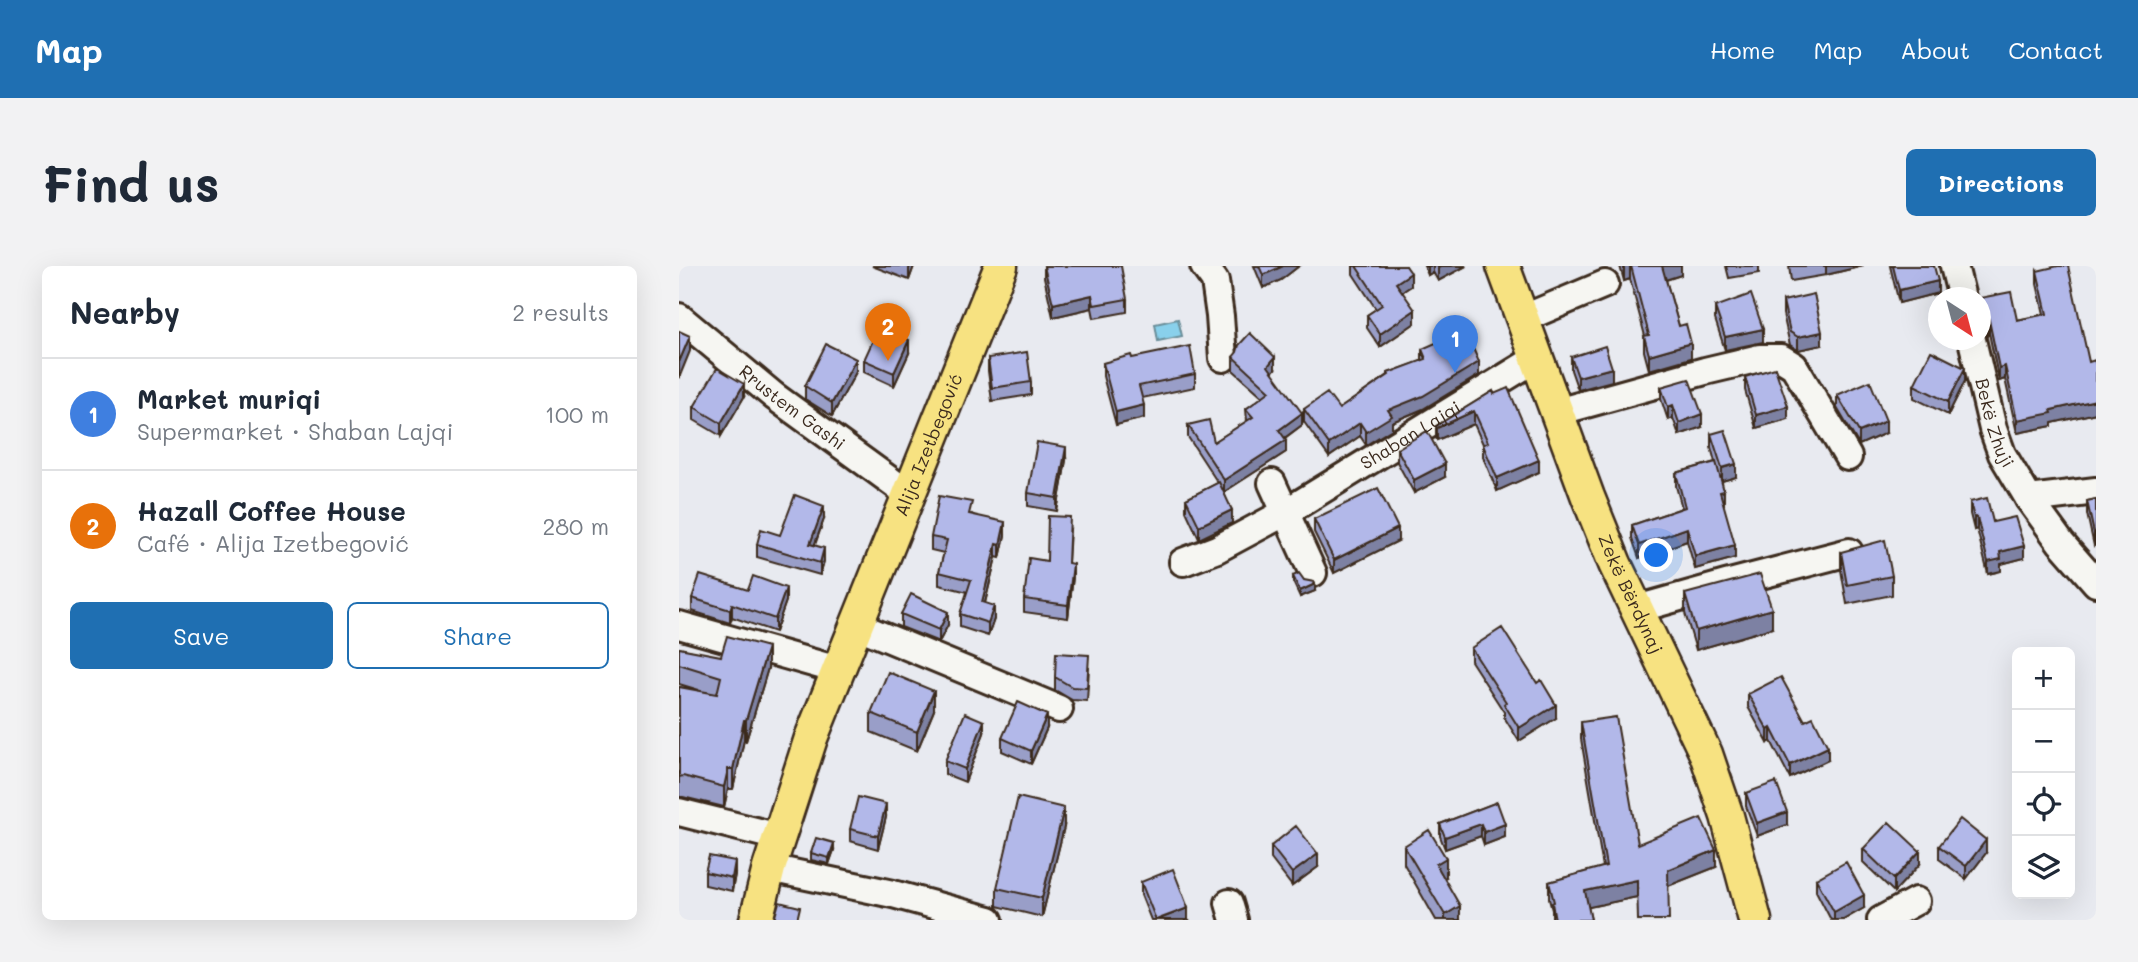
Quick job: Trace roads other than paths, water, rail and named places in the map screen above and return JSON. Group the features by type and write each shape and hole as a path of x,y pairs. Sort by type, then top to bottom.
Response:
{"main road":[{"name":"Alija Izetbegović","path":"757,920 769,868 811,738 1001,266"},
{"name":"Zekë Bërdynaj","path":"1503,266 1602,531 1706,754 1727,816 1755,920"}],"street":[{"path":"1204,266 1215,281 1223,358"},
{"path":"1954,266 1959,287"},
{"path":"1522,319 1605,284"},
{"name":"Rrustem Gashi","path":"679,317 774,396 909,495"},
{"name":"Bekë Zhuji","path":"1974,350 1993,429 2002,454 2029,499 2061,543 2096,583"},
{"name":"Shaban Lajqi","path":"1183,562 1217,549 1286,512 1537,358"},
{"path":"1557,412 1705,371 1760,358 1781,358 1794,366 1848,457"},
{"path":"1272,484 1313,573"},
{"path":"2029,499 2096,491"},
{"path":"1637,609 1849,552"},
{"path":"679,625 838,670"},
{"path":"856,625 1059,709"},
{"path":"679,812 779,837"},
{"path":"769,868 893,894 989,920"},
{"path":"1881,920 1916,901"}],"water":[{"path":"1178,319 1182,336 1158,341 1155,324"}],"place":[{"name":"Hazall Coffee House","path":"888,361"},
{"name":"Market muriqi","path":"1455,373"}]}
